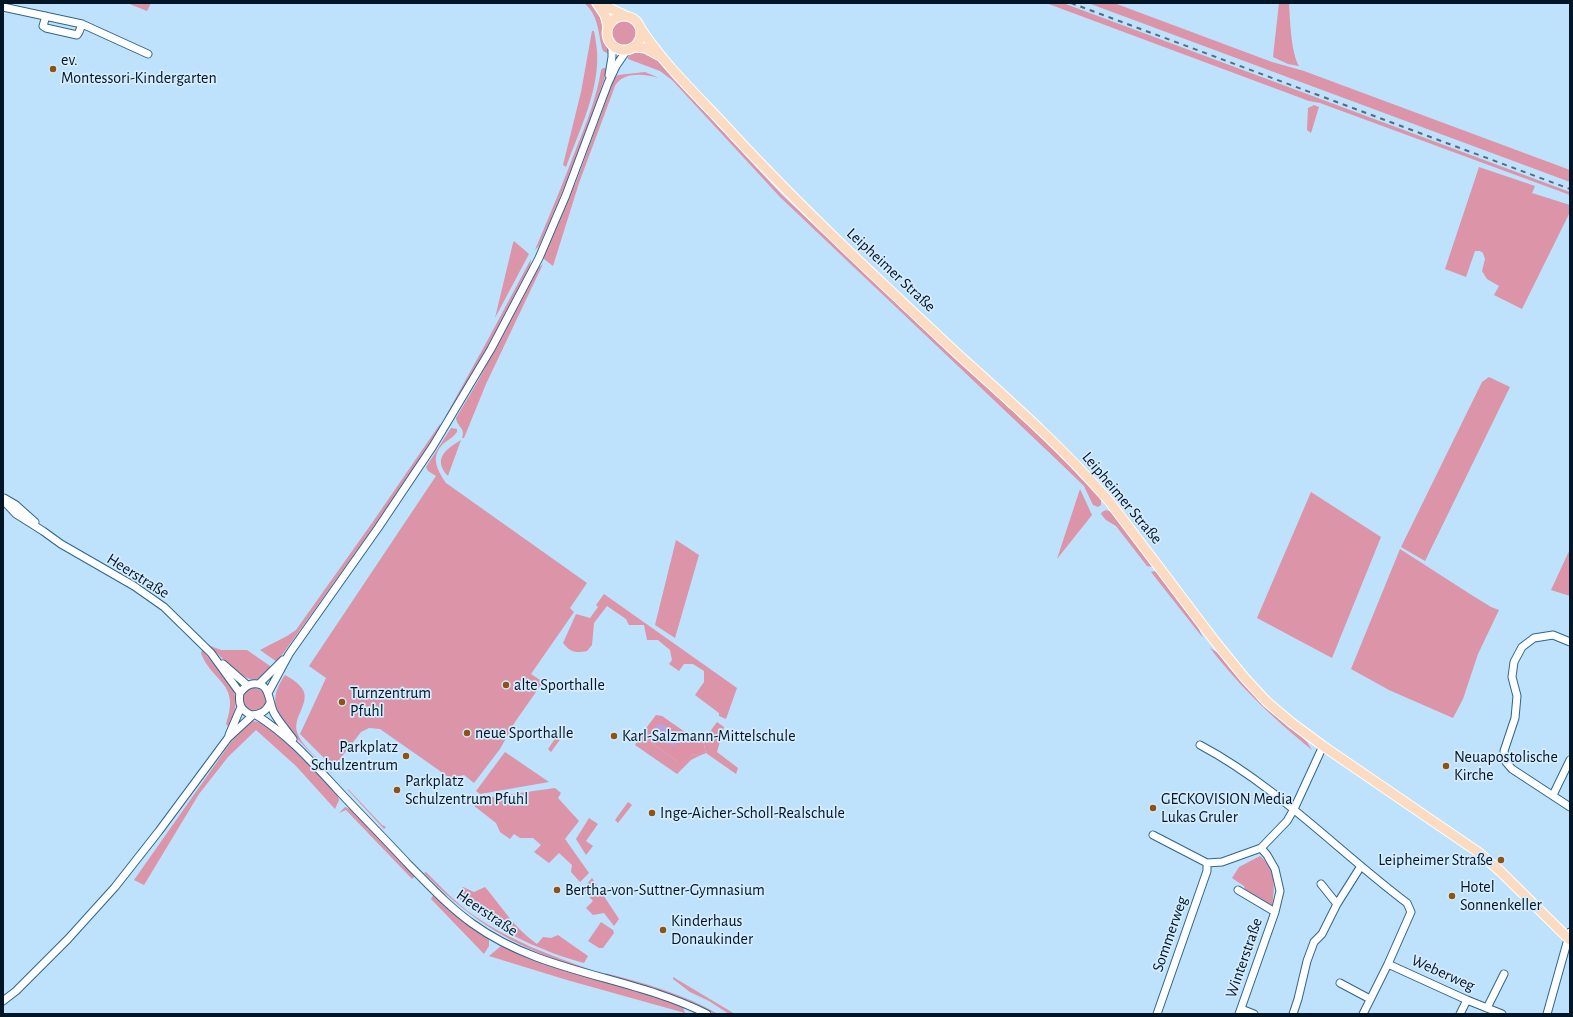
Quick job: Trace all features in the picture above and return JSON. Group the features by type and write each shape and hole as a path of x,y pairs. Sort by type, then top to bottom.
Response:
{"main road":[{"path":"598,3 635,19 641,29 641,38 630,48 619,49 612,45 607,35 608,26 605,15 598,3"},
{"path":"608,26 615,18 624,15"},
{"name":"Leipheimer Straße","path":"641,29 662,58 778,182 877,278 1042,432 1089,478 1110,501 1201,624 1267,702 1323,746 1478,852 1569,937"},
{"name":"Leipheimer Straße","path":"630,48 645,48 662,58"}],"street":[{"path":"3,7 82,24 148,54"},
{"path":"46,16 43,26 53,30 76,35 80,32 82,24"},
{"path":"608,83 612,57 612,45"},
{"path":"254,715 246,713 241,707 239,699 240,693 247,685 259,684 264,687 268,693 289,654 378,528 433,446 491,349 542,251 566,195 608,83 616,66 630,48"},
{"name":"Heerstraße","path":"3,499 16,514 71,551 150,596 164,607 211,654 247,685"},
{"path":"1570,642 1553,635 1534,638 1522,647 1514,662 1512,676 1517,696 1515,718 1504,751 1506,762 1512,769 1570,807"},
{"name":"Heerstraße","path":"211,654 240,693"},
{"path":"259,684 289,654"},
{"name":"Heerstraße","path":"268,693 275,715 304,753"},
{"path":"3,1001 16,991 68,939 115,887 159,831 228,738 254,715 266,710 270,703"},
{"path":"228,738 241,707"},
{"name":"Heerstraße","path":"254,715 273,725 304,753 439,896 475,925 496,939 534,956 676,1000 707,1014"},
{"path":"1200,745 1227,760 1268,789 1407,904 1411,912 1388,964 1363,1014"},
{"path":"1153,835 1207,864 1222,862 1261,848 1278,832 1294,809 1323,746"},
{"path":"1553,795 1570,760"},
{"name":"Winterstraße","path":"1240,1011 1275,912 1280,891 1275,869 1261,848"},
{"name":"Sommerweg","path":"1157,1014 1207,871 1207,864"},
{"path":"1293,1014 1314,942 1322,934 1337,904 1361,866"},
{"path":"1320,884 1337,904"},
{"name":"Winterstraße","path":"1238,890 1275,912"},
{"path":"1547,1014 1569,937"},
{"name":"Weberweg","path":"1388,964 1466,1000 1502,1014"},
{"name":"Weberweg","path":"1487,1008 1504,974"},
{"path":"1340,983 1370,999"},
{"path":"1460,1014 1466,1000"},
{"path":"1240,1011 1254,1014"}],"shaded area":[{"path":"127,3 151,3 147,11"},
{"path":"584,3 590,3 601,19 604,41 609,54 603,51 595,18 589,7"},
{"path":"1046,3 1063,3 1570,192 1570,195 1320,103 1309,101"},
{"path":"1088,3 1114,3 1272,62 1304,71 1570,170 1570,182"},
{"path":"1279,3 1289,3 1290,27 1294,53 1299,66 1288,64 1273,57"},
{"path":"624,19 633,23 637,32 633,41 624,45 615,41 611,32 615,23"},
{"path":"592,31 594,31 597,52 596,78 585,116 566,167 563,165 581,92"},
{"path":"642,51 655,58 782,195 1062,457 1101,499 1101,505 1098,507 1093,505 1084,486 780,197 672,80 660,71 628,59 629,55"},
{"path":"606,68 607,71 584,137 549,225 539,246 535,250 587,120 597,90 601,70"},
{"path":"645,72 659,78 647,75 629,76 623,78 615,86 579,183 553,266 544,259 544,254 576,182 614,78 618,75"},
{"path":"1314,105 1319,107 1311,133 1307,130 1308,108"},
{"path":"1479,167 1535,186 1532,193 1570,205 1570,212 1522,309 1494,295 1499,286 1487,279 1482,271 1485,259 1483,253 1480,251 1475,251 1466,277 1445,269"},
{"path":"514,241 529,254 495,318 513,243"},
{"path":"531,259 530,266 488,347 447,417 445,417 485,345"},
{"path":"543,264 486,384 464,438 462,438 463,432 456,418 478,381 537,269"},
{"path":"1489,377 1510,387 1425,561 1401,547 1482,382"},
{"path":"440,424 441,427 375,525 277,662 260,650 296,630"},
{"path":"451,428 457,429 457,432 442,445 436,455 436,464 446,483 587,583 570,608 574,612 531,674 543,682 515,722 500,749 474,783 464,775 450,778 380,729 369,728 361,732 336,764 330,764 300,734 326,678 309,666 436,476 428,471 426,467"},
{"path":"461,440 448,476 443,470 441,460 443,455 450,447"},
{"path":"1080,489 1092,515 1057,559"},
{"path":"1311,492 1381,537 1332,658 1257,618"},
{"path":"1106,510 1112,512 1152,567 1147,566 1116,526 1106,520 1101,514"},
{"path":"676,540 699,555 675,638 655,625"},
{"path":"1400,549 1491,607 1499,610 1478,654 1463,699 1453,718 1389,690 1351,669"},
{"path":"1570,549 1570,596 1551,590"},
{"path":"1155,571 1198,627 1203,638 1151,572"},
{"path":"604,594 737,688 726,719 719,716 719,713 695,695 704,682 704,671 693,664 684,664 679,671 669,664 672,660 670,650 658,640 647,640 644,625 629,625 626,619 607,606 594,623 592,645 587,651 574,652 563,643 576,614 590,618 598,607 596,605"},
{"path":"208,645 221,650 247,650 273,668 260,678 255,680 249,679 230,666"},
{"path":"1210,648 1218,653 1263,703 1307,742 1312,750 1258,702"},
{"path":"202,650 232,686 234,691 236,701 233,717 229,727 226,724 230,710 228,691 206,663 201,653"},
{"path":"285,675 297,683 304,691 304,702 296,726 299,737 308,749 333,774 299,741 284,723 276,709 275,700 278,687"},
{"path":"254,688 262,692 266,700 262,708 254,712 246,708 242,700 246,692"},
{"path":"656,715 662,716 698,741 703,741 706,753 699,756 695,754 692,755 680,762 641,735"},
{"path":"252,721 262,723 273,730 309,763 337,794 339,800 335,809 296,766 256,730 228,757 199,794 144,885 134,880 231,742 244,727"},
{"path":"717,722 724,727 717,752 738,768 736,774 706,753 703,741"},
{"path":"661,724 677,737 678,742 675,745 668,744 662,740 654,730 657,725"},
{"path":"563,727 567,730 551,752 548,749"},
{"path":"641,735 677,761 683,760 695,754 699,756 691,760 677,774 635,745"},
{"path":"505,752 549,782 480,794 476,791"},
{"path":"555,788 561,793 558,798 579,821 565,839 589,873 580,882 571,872 572,865 559,853 549,863 534,852 541,845 533,838 520,838 514,834 510,839 500,832 496,823 473,805 471,799 473,796 477,799"},
{"path":"347,789 382,825 386,827 384,829"},
{"path":"628,802 632,805 618,823 615,820"},
{"path":"345,807 350,809 415,876 412,879 346,810 339,813"},
{"path":"589,818 598,824 586,841 593,846 586,855 576,839"},
{"path":"1260,856 1265,861 1272,873 1274,892 1272,906 1245,890 1244,886 1232,878 1239,867"},
{"path":"426,872 449,895 473,915 487,924 531,947 592,970 576,967 521,945 503,936 470,914 454,901 424,873"},
{"path":"592,878 619,919 614,926 604,913 593,915 586,908 593,901 583,889"},
{"path":"463,887 474,892 485,887 515,925 529,938 537,944 543,937 551,938 558,935 588,956 584,963 558,955 531,944 497,926 456,896"},
{"path":"434,894 489,938 489,946 484,954 431,899"},
{"path":"601,922 613,930 614,933 603,948 599,948 588,941"},
{"path":"501,946 526,957 568,972 637,990 683,1007 685,1013 567,980 489,956"},
{"path":"605,973 649,985 678,995 718,1014 676,996 607,975"},
{"path":"673,977 735,1014 729,1014 709,1001 690,992 673,979"}],"railway":[{"path":"1071,3 1570,189"}],"place":[{"name":"ev. Montessori-Kindergarten","path":"53,69"},
{"name":"alte Sporthalle","path":"506,685"},
{"name":"Turnzentrum Pfuhl","path":"342,702"},
{"name":"neue Sporthalle","path":"467,733"},
{"name":"Karl-Salzmann-Mittelschule","path":"614,736"},
{"name":"Parkplatz Schulzentrum","path":"406,756"},
{"name":"Neuapostolische Kirche","path":"1446,766"},
{"name":"Parkplatz Schulzentrum Pfuhl","path":"397,790"},
{"name":"GECKOVISION Media Lukas Gruler","path":"1153,808"},
{"name":"Inge-Aicher-Scholl-Realschule","path":"652,813"},
{"name":"Leipheimer Straße","path":"1501,860"},
{"name":"Bertha-von-Suttner-Gymnasium","path":"557,890"},
{"name":"Hotel Sonnenkeller","path":"1452,896"},
{"name":"Kinderhaus Donaukinder","path":"663,930"}]}
